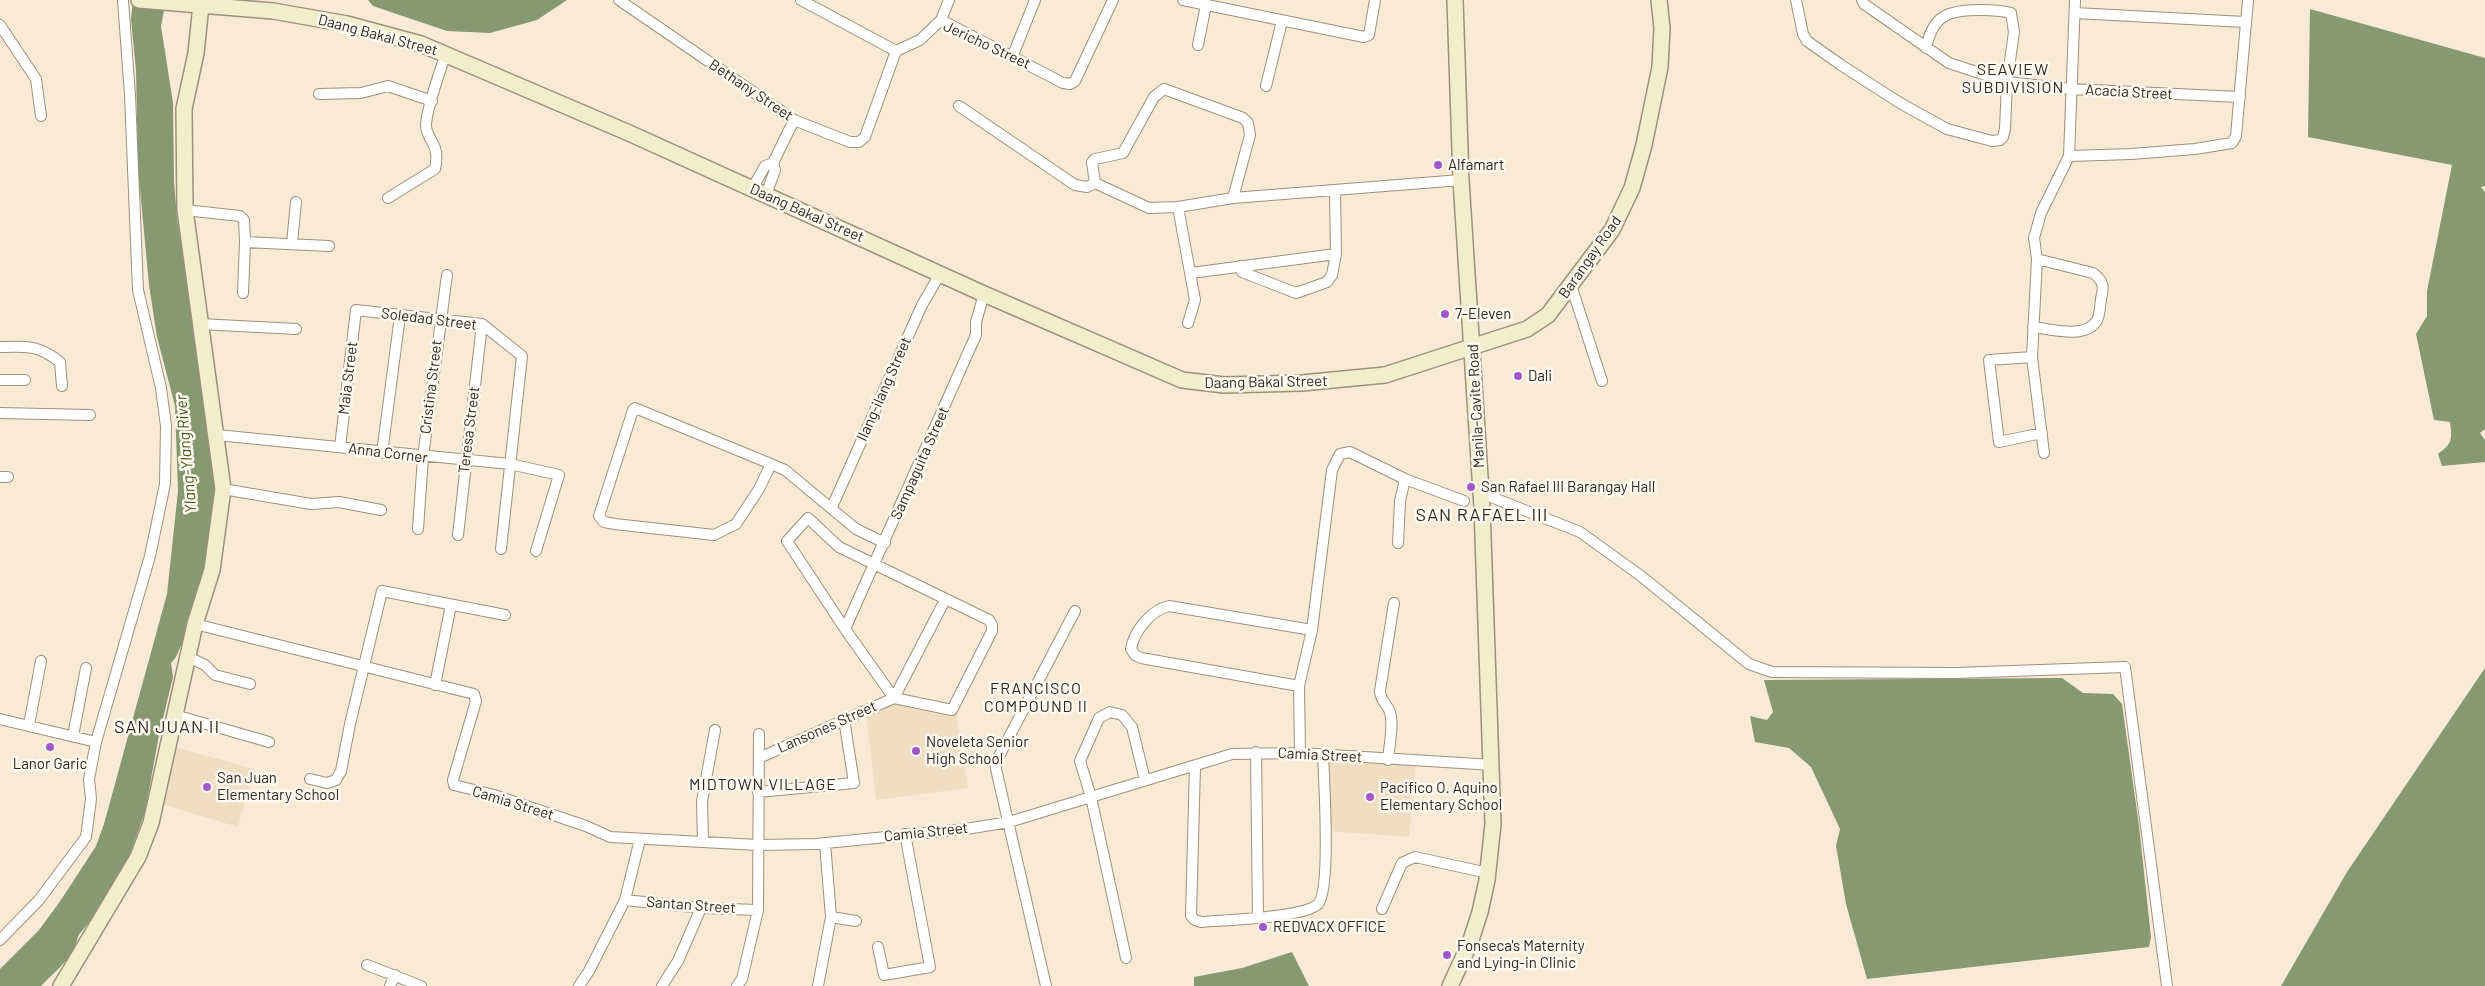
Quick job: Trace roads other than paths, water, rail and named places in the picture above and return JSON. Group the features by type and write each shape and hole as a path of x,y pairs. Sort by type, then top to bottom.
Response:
{"street":[{"path":"0,940 39,900 86,837 91,799 89,779 96,742 150,556 167,465 166,426 161,388 138,290 130,95 123,0"},
{"name":"Daang Bakal Street","path":"139,0 273,11 347,24 446,53 984,294 1190,382 1285,384 1361,379 1385,375 1473,346"},
{"name":"Bethany Street","path":"619,0 794,120 850,142 859,142 865,137 896,51"},
{"path":"801,0 896,51"},
{"path":"941,20 949,0"},
{"path":"1013,55 1035,0"},
{"name":"Jericho Street","path":"896,51 920,40 941,20 1013,55 1063,83 1070,84 1075,81 1112,0"},
{"path":"1182,0 1364,37 1369,35 1372,30 1375,0"},
{"name":"Manila-Cavite Road","path":"1450,986 1470,943 1488,873 1493,824 1473,346 1461,180 1455,0"},
{"name":"Barangay Road","path":"1473,346 1540,323 1612,230 1632,188 1644,145 1660,60 1662,28 1658,0"},
{"path":"1796,0 1803,34 1807,41 1900,103 1947,129 1992,141 2000,140 2005,129 2007,82 2014,32 2011,13 2002,10 1958,10 1940,18 1930,32 1926,48"},
{"name":"Acacia Street","path":"1862,0 1948,63 2007,82 2071,89 2240,97"},
{"path":"2044,453 2032,358 2032,327 2037,258 2034,238 2035,226 2069,156 2075,0"},
{"path":"2069,156 2195,149 2232,143 2236,136 2248,0"},
{"path":"61,986 138,857 151,822 195,624 212,570 223,489 217,435 184,210 184,109 196,53 201,5"},
{"path":"1198,45 1206,5"},
{"path":"2075,13 2245,22"},
{"path":"1266,86 1282,21"},
{"path":"0,25 36,79 41,116"},
{"path":"388,198 436,169 438,156 436,146 426,124 446,53"},
{"path":"318,94 361,93 388,86 432,100"},
{"path":"1095,183 1092,162 1095,159 1123,153 1154,97 1164,89 1243,118 1248,123 1250,135 1233,198"},
{"path":"959,106 1075,185 1087,187 1095,183"},
{"path":"759,192 775,170 773,163 794,120"},
{"path":"759,192 765,166 773,163"},
{"path":"1095,183 1149,208 1178,207 1233,198 1461,180"},
{"path":"1240,266 1242,272 1250,277 1296,293 1304,292 1327,282 1332,275 1336,254 1335,190"},
{"path":"292,243 296,202"},
{"path":"1178,207 1195,300 1188,323"},
{"path":"184,210 240,216 244,220 246,242 243,293"},
{"path":"246,242 329,246"},
{"path":"1191,273 1336,254"},
{"path":"2032,327 2078,332 2090,328 2097,321 2104,286 2101,278 2093,273 2037,258"},
{"name":"Ilang-ilang Street","path":"832,507 922,305 940,274"},
{"name":"Cristina Street","path":"418,529 423,457 447,275"},
{"path":"1571,285 1602,381"},
{"name":"Sampaguita Street","path":"845,629 976,336 976,322 984,294"},
{"name":"Soledad Street","path":"356,310 440,321 482,324 522,356 510,464"},
{"name":"Maia Street","path":"340,447 356,310"},
{"path":"382,453 400,316"},
{"path":"200,324 296,329"},
{"name":"Teresa Street","path":"458,535 482,324"},
{"path":"0,347 26,346 39,348 47,352 60,362 62,386"},
{"path":"2032,358 1989,360 1990,388 1999,442 2042,433"},
{"path":"0,380 25,380"},
{"path":"772,464 759,490 736,524 714,535 615,524 604,522 599,516 618,454 635,408 772,464 785,470 832,507 856,529 884,543"},
{"path":"0,413 90,415"},
{"name":"Anna Corner","path":"217,435 382,453 510,464 559,475 536,551"},
{"path":"1300,753 1299,686 1312,630 1332,470 1340,454 1350,452 1406,479 1464,501"},
{"path":"502,549 510,464"},
{"path":"1398,543 1400,501 1406,479"},
{"path":"223,489 311,504 339,502 381,510"},
{"path":"1480,502 1580,532 1641,576 1749,664 1772,672 1956,673 2125,667 2167,986"},
{"path":"808,518 840,547 873,565 989,620 992,625 992,631 952,710 894,698 845,629 787,541 808,518"},
{"path":"310,779 327,783 336,780 341,771 382,591 505,615"},
{"path":"894,698 945,600"},
{"path":"1388,760 1391,717 1389,710 1380,697 1380,691 1394,603"},
{"path":"195,624 435,684 452,605"},
{"path":"1299,686 1141,658 1130,649 1136,632 1159,608 1169,606 1312,630"},
{"path":"1046,986 996,769 996,762 1075,611"},
{"path":"188,656 205,665 215,675 250,684"},
{"path":"29,726 41,660"},
{"path":"73,736 86,668"},
{"name":"Camia Street","path":"435,684 474,694 476,702 453,780 454,785 494,795 586,826 610,837 758,846 825,844 966,829 1009,822 1232,754 1256,752 1492,765"},
{"name":"Lansones Street","path":"759,758 894,698"},
{"path":"1126,958 1091,797 1080,761 1099,718 1110,712 1122,715 1132,727 1145,780"},
{"path":"175,715 269,742"},
{"path":"0,719 96,742"},
{"path":"758,792 854,784 844,719"},
{"path":"703,842 702,801 715,730"},
{"path":"737,986 742,979 758,910 760,734"},
{"path":"1256,752 1258,918"},
{"path":"1195,766 1191,916 1201,922 1258,918 1301,911 1317,905 1322,898 1324,889 1325,832 1323,755"},
{"path":"878,947 884,975 930,968 905,834"},
{"path":"579,986 589,971 625,900 640,839"},
{"path":"818,986 831,916 825,844"},
{"path":"1382,909 1402,863 1415,857 1488,873"},
{"name":"Santan Street","path":"625,900 701,908 758,910"},
{"path":"662,986 678,961 701,908"},
{"path":"831,916 856,921"},
{"path":"367,965 422,986"},
{"path":"390,986 395,975"}],"water":[{"name":"Ylang-Ylang River","path":"133,0 166,0 161,26 173,103 174,182 177,218 217,479 208,563 187,632 176,657 171,663 173,677 159,735 145,812 119,884 78,936 69,957 41,986 0,986 0,969 39,930 96,846 104,824 167,594 178,491 175,406 157,337 149,285 138,168 136,70 131,19"},
{"path":"368,0 567,0 537,20 490,33 447,31 373,6"},
{"path":"2310,9 2485,58 2485,186 2481,187 2485,192 2485,429 2480,433 2485,440 2485,462 2442,466 2438,454 2449,444 2450,422 2434,420 2416,334 2427,316 2427,291 2452,165 2308,137"},
{"path":"2485,668 2485,986 2281,986 2347,872"},
{"path":"2062,678 2083,693 2113,694 2122,704 2139,826 2151,937 2149,947 1867,979 1846,904 1836,846 1840,829 1811,767 1789,748 1755,742 1750,716 1767,720 1773,712 1764,680"},
{"path":"1292,952 1309,986 1194,986 1194,977 1242,968"}],"place":[{"name":"Alfamart","path":"1438,165"},
{"name":"7-Eleven","path":"1445,314"},
{"name":"Dali","path":"1518,376"},
{"name":"San Rafael III Barangay Hall","path":"1471,487"},
{"name":"Lanor Garic","path":"50,747"},
{"name":"Noveleta Senior High School","path":"916,751"},
{"name":"San Juan Elementary School","path":"207,787"},
{"name":"Pacifico O. Aquino Elementary School","path":"1370,797"},
{"name":"REDVACX OFFICE","path":"1263,927"},
{"name":"Fonseca's Maternity and Lying-in Clinic","path":"1447,955"}],"district":[{"name":"SEAVIEW SUBDIVISION","path":"2013,79"},
{"name":"SAN RAFAEL III","path":"1482,515"},
{"name":"FRANCISCO COMPOUND II","path":"1036,698"},
{"name":"SAN JUAN II","path":"167,727"},
{"name":"MIDTOWN VILLAGE","path":"763,785"}]}
